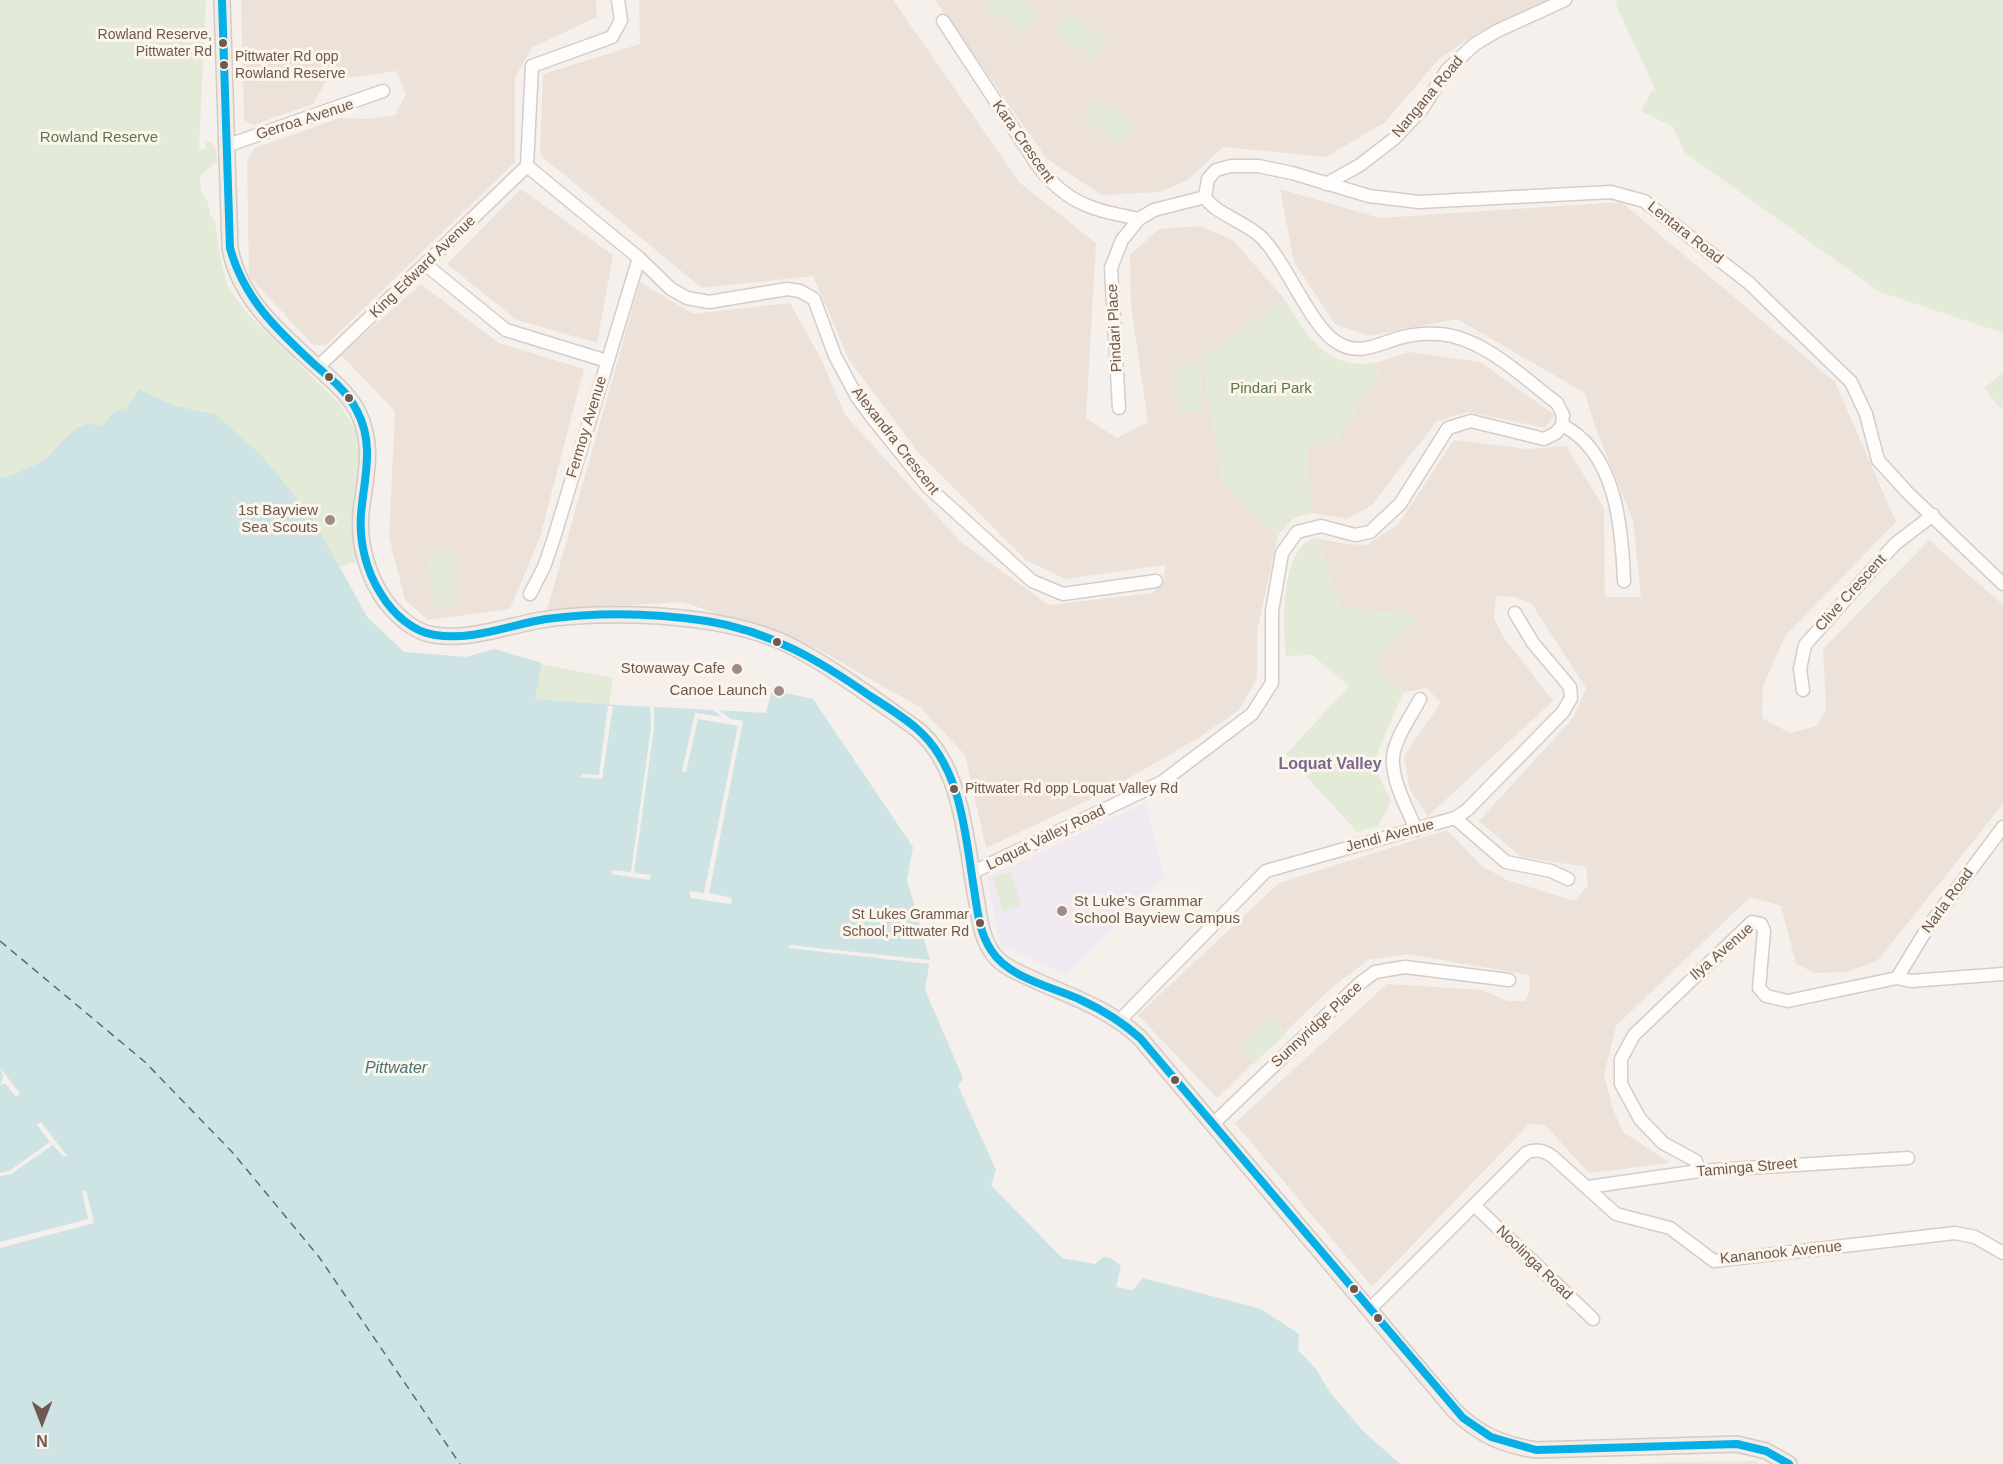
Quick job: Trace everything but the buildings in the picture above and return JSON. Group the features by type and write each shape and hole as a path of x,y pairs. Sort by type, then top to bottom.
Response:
{"main road":[{"path":"222,0 230,248 234,270 245,291 270,322 350,399 366,434 369,460 361,526 364,551 381,593 406,622 423,632 444,636 564,617 660,616 716,623 788,645 831,671 928,739 950,775 984,936 994,955 1020,973 1120,1020 1140,1038 1454,1410 1473,1428 1504,1444 1556,1451 1737,1444 1766,1451 1789,1464"}],"street":[{"path":"527,166 532,66 612,38 621,20 618,0"},
{"name":"Nangana Road","path":"1326,184 1360,165 1395,138 1422,109 1447,70 1475,44 1497,31 1565,0"},
{"name":"Kara Crescent","path":"943,21 1052,185 1074,201 1099,211 1139,219"},
{"name":"Gerroa Avenue","path":"226,146 365,100 383,91"},
{"name":"Alexandra Crescent","path":"527,166 639,258 671,289 687,298 709,302 788,289 800,291 814,299 835,356 857,397 871,416 928,487 1032,581 1063,594 1156,582"},
{"name":"King Edward Avenue","path":"318,367 527,166"},
{"name":"Lentara Road","path":"1205,196 1205,185 1212,174 1231,166 1275,169 1369,196 1419,202 1611,192 1644,201 1749,283 1851,382 1866,414 1878,460 1908,493 2003,584"},
{"path":"1139,219 1154,210 1205,196 1215,208 1232,216 1260,236 1277,256 1323,330 1336,343 1364,349 1416,334 1441,334 1464,340 1483,349 1557,403 1563,415 1562,425 1589,447 1612,486 1623,546 1624,581"},
{"name":"Pindari Place","path":"1119,408 1111,268 1122,240 1139,219"},
{"name":"Fermoy Avenue","path":"530,594 550,550 639,258"},
{"path":"426,265 506,330 607,361"},
{"name":"Loquat Valley Road","path":"971,873 1162,782 1252,714 1272,683 1272,611 1282,553 1297,532 1322,526 1354,535 1370,532 1400,504 1441,435 1456,423 1479,422 1545,439 1556,433 1562,425"},
{"name":"Clive Crescent","path":"1803,690 1800,669 1805,645 1895,544 1933,515"},
{"name":"Jendi Avenue","path":"1120,1020 1266,871 1455,818 1467,810 1563,712 1571,698 1570,687 1533,643 1515,614"},
{"path":"1416,830 1402,797 1392,762 1397,744 1420,699"},
{"path":"1455,818 1506,862 1551,871 1568,879"},
{"name":"Narla Road","path":"1896,978 1928,927 2003,827"},
{"name":"Ilya Avenue","path":"1699,1171 1696,1161 1663,1143 1640,1119 1625,1094 1620,1075 1621,1059 1629,1041 1672,996 1744,929 1756,922 1764,931 1758,984 1762,992 1774,1000 1788,1001 1896,978 1911,981 2003,974"},
{"name":"Sunnyridge Place","path":"1214,1123 1359,984 1375,972 1405,967 1509,980"},
{"name":"Kananook Avenue","path":"1370,1309 1526,1154 1534,1150 1548,1154 1616,1214 1670,1228 1714,1261 1955,1233 1975,1238 2003,1252"},
{"name":"Taminga Street","path":"1588,1187 1699,1171 1908,1158"},
{"name":"Noolinga Road","path":"1475,1206 1593,1319"}],"shaded area":[{"path":"241,0 596,0 597,17 533,47 515,77 515,162 326,345 313,345 249,276 247,160 255,148 340,118 370,119 395,115 406,94 396,71 326,81 313,104 253,125 244,120"},
{"path":"639,0 893,0 1020,183 1096,243 1086,418 1117,438 1148,422 1131,306 1130,255 1159,229 1201,226 1234,241 1285,300 1202,358 1223,482 1278,535 1257,631 1257,678 1239,710 1197,739 1103,793 986,848 965,755 921,708 818,649 683,602 547,610 640,282 693,314 790,303 821,359 845,415 961,542 1049,605 1152,593 1164,582 1165,565 1065,579 1026,560 919,453 849,360 813,276 702,288 540,155 543,74 640,44"},
{"path":"935,0 1554,0 1477,33 1439,59 1384,123 1326,157 1223,147 1189,179 1161,192 1102,195 1047,159"},
{"path":"521,189 613,255 597,343 517,320 447,264"},
{"path":"1280,189 1380,218 1621,202 1835,382 1896,522 1785,636 1763,687 1762,718 1790,733 1816,726 1826,710 1823,649 1929,540 2003,605 2003,804 1877,961 1847,972 1815,973 1796,964 1781,906 1750,897 1616,1026 1604,1075 1613,1109 1623,1132 1670,1163 1589,1173 1545,1125 1529,1124 1372,1287 1235,1123 1387,984 1482,990 1508,1001 1525,1001 1530,989 1529,975 1407,954 1368,960 1331,988 1217,1098 1138,1015 1279,883 1447,830 1482,866 1507,880 1574,901 1588,886 1586,867 1521,857 1479,821 1573,718 1586,688 1531,603 1515,597 1496,596 1494,619 1504,638 1553,701 1428,816 1410,790 1404,756 1441,702 1426,688 1403,693 1374,665 1341,607 1315,538 1366,545 1398,525 1454,440 1527,449 1566,446 1604,508 1605,597 1641,597 1633,521 1595,426 1585,393 1457,319 1369,336 1335,324 1294,262"},
{"path":"421,284 499,343 584,369 540,537 510,609 428,620 405,600 389,537 395,411 341,355"},
{"path":"1409,352 1480,362 1555,415 1545,428 1468,412 1437,421 1372,505 1347,519 1312,513 1305,443 1338,439 1378,373 1375,363"},
{"name":"St Luke's Grammar School Bayview Campus","path":"1145,803 1165,876 1067,975 1000,945 987,877"}],"green space":[{"name":"Rowland Reserve","path":"0,0 206,0 199,147 201,150 206,148 206,142 212,142 216,148 217,162 200,176 201,191 208,202 210,215 215,222 227,285 247,313 339,403 356,431 359,450 358,479 352,513 359,561 340,567 367,617 404,652 466,657 494,649 545,665 613,678 609,706 559,701 553,713 0,522"},
{"path":"988,0 1018,0 1037,14 1023,33 984,5"},
{"path":"1618,0 2003,0 2003,333 1880,292 1685,153 1673,127 1641,111 1652,90 1656,91 1615,3"},
{"path":"1067,12 1107,40 1094,59 1054,30"},
{"path":"1096,99 1136,126 1122,145 1083,118"},
{"name":"Pindari Park","path":"1285,300 1302,327 1320,348 1343,361 1358,364 1375,363 1378,373 1338,439 1306,443 1312,513 1294,518 1278,535 1223,482 1202,358"},
{"path":"1178,365 1202,365 1202,411 1178,411"},
{"path":"2003,373 2003,406 2000,408 1984,388"},
{"path":"1315,538 1341,607 1420,616 1374,665 1403,693 1373,763 1391,801 1378,826 1357,832 1286,754 1349,686 1312,655 1286,656 1284,626 1286,589 1290,571 1295,556 1304,544"},
{"path":"453,553 459,605 434,608 428,555"},
{"path":"1011,872 1021,906 1003,911 993,877"},
{"path":"1271,1018 1286,1034 1254,1063 1239,1047"},
{"path":"1755,1461 1760,1464 1639,1464 1639,1463"}],"water":[{"name":"Pittwater","path":"139,389 172,405 216,415 261,455 311,516 367,617 404,652 466,657 494,649 542,663 535,699 766,713 772,690 813,699 913,847 907,880 930,960 925,990 963,1078 958,1086 996,1170 991,1185 1062,1258 1095,1264 1103,1257 1111,1258 1121,1266 1116,1287 1133,1290 1143,1278 1261,1309 1299,1334 1298,1350 1316,1369 1329,1391 1362,1430 1400,1464 0,1464 0,478 44,460 76,429 91,424 102,426 115,411 127,408"}],"pier":[{"path":"650,705 654,705 654,728 634,873 651,875 650,880 612,874 612,870 631,872 651,728"},
{"path":"608,706 613,706 602,779 581,777 582,774 599,775"},
{"path":"712,709 719,710 731,719 743,721 709,893 732,898 731,904 690,898 690,891 704,893 738,726 698,719 686,772 682,771 695,713 722,717"},
{"path":"789,945 930,960 929,964 789,948"},
{"path":"0,1067 20,1094 16,1097 5,1083 0,1086 3,1077"},
{"path":"41,1122 67,1156 64,1157 53,1145 11,1174 0,1176 0,1173 9,1171 50,1142 37,1125"},
{"path":"86,1190 94,1223 0,1248 0,1242 88,1219 82,1191"}],"ferry route":[{"path":"0,941 145,1062 233,1153 319,1257 460,1464"}],"transit line":[{"path":"222,0 230,248 236,266 253,298 275,326 338,386 357,411 366,436 367,449 361,514 362,546 376,585 386,601 404,621 427,633 463,636 546,619 586,615 626,614 687,618 751,632 793,649 832,670 916,728 931,743 942,760 951,779 963,820 981,926 987,943 999,960 1008,968 1032,981 1097,1008 1140,1038 1463,1418 1491,1437 1536,1450 1737,1444 1766,1451 1789,1464"}],"place":[{"name":"Rowland Reserve, Pittwater Rd","path":"223,43"},
{"name":"Pittwater Rd opp Rowland Reserve","path":"224,65"},
{"name":"1st Bayview Sea Scouts","path":"330,520"},
{"name":"Stowaway Cafe","path":"737,669"},
{"name":"Canoe Launch","path":"779,691"},
{"name":"Pittwater Rd opp Loquat Valley Rd","path":"954,789"},
{"name":"St Luke's Grammar School Bayview Campus","path":"1062,911"},
{"name":"St Lukes Grammar School, Pittwater Rd","path":"980,923"}],"district":[{"name":"Loquat Valley","path":"1330,765"}]}
